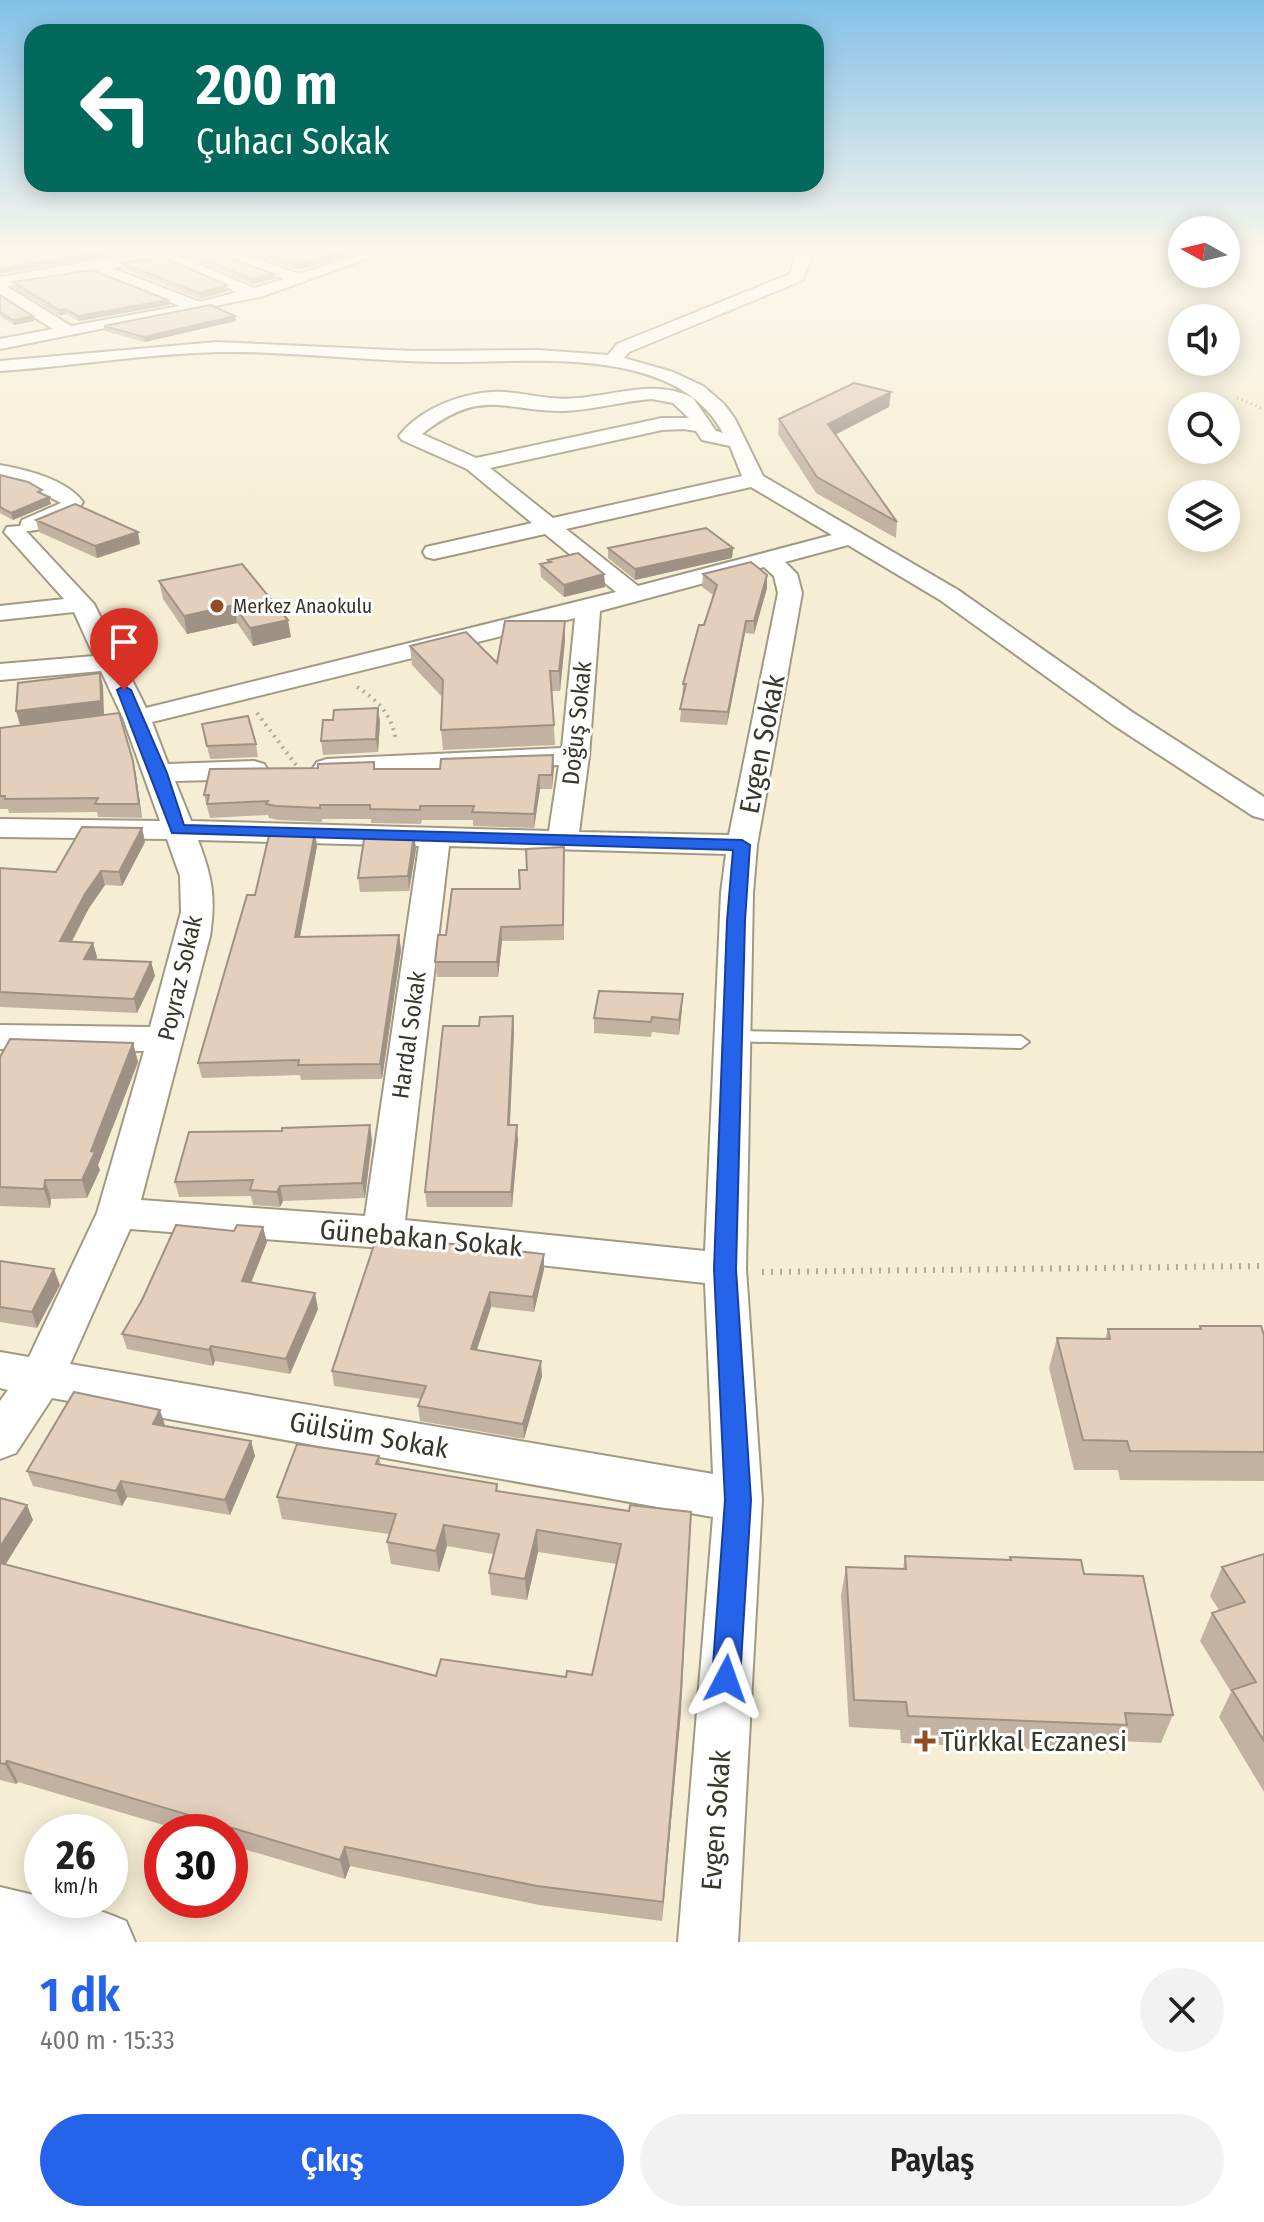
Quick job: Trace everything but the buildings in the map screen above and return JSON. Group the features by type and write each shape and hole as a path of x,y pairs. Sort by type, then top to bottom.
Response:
{"street":[{"path":"613,361 623,348 639,342"},
{"path":"0,377 8,365 219,347 418,357 564,356 613,361 661,375 693,388 715,405 737,441 754,480 949,595 1122,718 1264,810"},
{"path":"634,595 474,465 409,436 455,407 495,397 562,405 629,395 662,395 687,403 715,439 737,441"},
{"path":"474,465 662,424 684,423 703,427"},
{"path":"0,471 17,475 72,502 68,509 8,534"},
{"path":"434,552 754,480"},
{"name":"Poyraz Sokak","path":"0,1439 20,1374 117,1213 167,1039 197,912 196,876 159,773 130,719 110,663 82,604 8,534"},
{"path":"130,719 588,607 851,537"},
{"name":"Evgen Sokak","path":"708,1942 738,1500 725,1269 742,845 790,593 785,574 769,560"},
{"path":"0,613 82,604"},
{"name":"Doğuş Sokak","path":"563,839 575,756 588,607"},
{"path":"0,672 110,663"},
{"path":"159,773 292,770 575,756"},
{"path":"0,828 742,845"},
{"name":"Hardal Sokak","path":"383,1233 435,838"},
{"path":"0,1037 167,1039"},
{"name":"Günebakan Sokak","path":"117,1213 383,1233 725,1269"},
{"name":"Gülsüm Sokak","path":"20,1374 738,1500"},
{"path":"0,1918 56,1942"},
{"path":"0,1918 105,1942"}],"lane":[{"path":"732,1037 1021,1042"}],"path":[{"path":"1240,399 1264,409"},
{"path":"330,670 375,698 389,712 399,765"},
{"path":"242,693 292,770"},
{"path":"725,1269 776,1274 1264,1266"}],"place":[{"name":"Merkez Anaokulu","path":"217,606"},
{"name":"Türkkal Eczanesi","path":"925,1741"}],"route":[{"path":"124,690 159,773 178,830 742,845 737,893 725,1269 738,1500 726,1679"}]}
